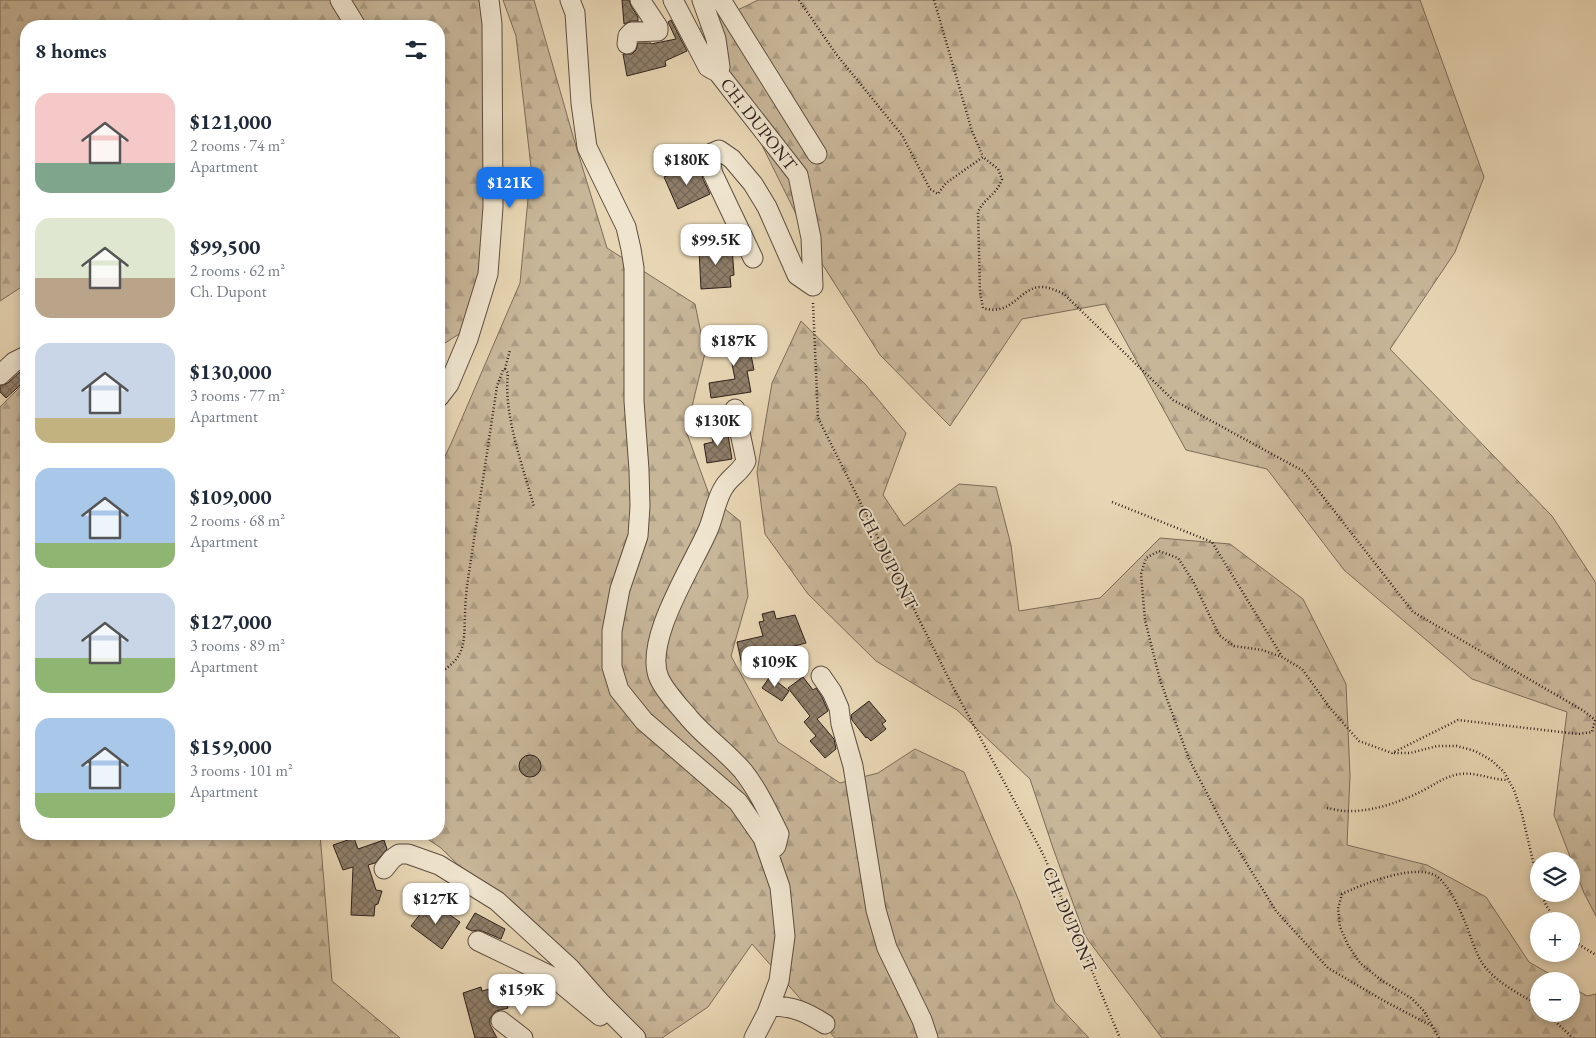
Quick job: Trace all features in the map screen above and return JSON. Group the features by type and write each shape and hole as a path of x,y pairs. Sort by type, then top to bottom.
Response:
{"street":[{"path":"340,0 352,20"},
{"path":"445,389 468,339 488,274 493,207 492,24 489,0"},
{"path":"570,0 575,13 580,103 587,147 626,226 634,268 634,401 639,470 639,528 620,589 612,632 612,667 619,690 644,721 738,802 763,838 780,887 785,936 779,981 770,1006 754,1038"},
{"path":"627,44 628,36 632,32 658,31 658,27 640,0"},
{"name":"CH. DUPONT","path":"673,0 708,67 716,70 798,175 811,238 813,286"},
{"path":"702,0 716,39 720,67 716,70"},
{"path":"721,0 817,154"},
{"path":"752,258 713,174 710,162 712,153 719,150 732,159 752,184 767,207 797,275 813,286"},
{"path":"0,375 20,359"},
{"path":"735,409 746,461 742,469 721,491 709,528 660,634 656,659 659,678 671,696 695,725 742,771 759,793 780,834 776,846 768,853"},
{"path":"821,676 840,708 841,724 853,766 870,860 876,910 887,948 922,1020 928,1038"},
{"path":"384,869 392,858 398,854 408,854 439,865 497,901 570,968 636,1038"},
{"path":"478,941 553,977 612,1026 631,1038"},
{"path":"770,1006 780,1006 804,1012 825,1024"},
{"path":"501,1021 523,1038"}],"path":[{"path":"799,0 836,54 902,135 930,189 934,193 938,194 946,183 983,157"},
{"path":"934,0 972,131 983,157 998,169 1002,179 999,188 980,206 978,212 980,292 983,308 992,311 1013,304 1026,292 1039,287 1053,289 1064,294 1173,400 1303,471 1413,612 1584,711 1595,720 1592,732 1578,734 1458,720 1392,753"},
{"name":"CH. DUPONT","path":"813,286 818,418 953,687 1044,856 1120,1038"},
{"path":"445,670 456,659 464,643 467,586 495,396 510,350"},
{"path":"505,369 508,373 506,389 510,419 534,507"},
{"path":"1112,502 1212,542 1282,657"},
{"path":"1432,1026 1328,968 1276,911 1226,830 1189,759 1160,680 1145,620 1141,574 1146,558 1159,551 1178,558 1193,581 1219,635 1234,646 1262,650 1282,657 1302,669 1330,708 1358,741 1392,753 1410,753 1437,746 1457,746 1475,751 1491,760 1504,772 1514,790 1531,852"},
{"path":"1327,808 1345,812 1367,810 1407,798 1441,779 1456,774 1486,775 1498,780 1508,780"},
{"path":"1439,1038 1424,1011 1411,998 1381,980 1360,963 1348,945 1340,927 1338,909 1342,894 1373,881 1398,874 1421,871 1439,878 1451,894 1485,968 1510,990 1530,1000"},
{"path":"1580,945 1596,955"},
{"path":"1556,1022 1572,1038"}],"green space":[{"path":"0,0 487,0 490,123 479,321 445,343 445,20 20,20 20,288 0,301"},
{"path":"503,0 534,0 607,248 695,304 705,353 686,431 710,497 740,521 748,596 731,656 778,742 840,783 878,773 915,749 964,772 1019,901 1055,1002 1089,1038 835,1038 752,944 708,1007 662,1038 644,1038 544,949 441,848 429,840 445,840 445,456 520,283 531,167 516,36"},
{"path":"758,0 1420,0 1484,177 1455,252 1390,349 1552,516 1596,583 1596,916 1580,883 1580,852 1568,852 1554,815 1567,712 1472,679 1344,570 1267,469 1186,450 1105,304 1022,319 950,426 880,355 807,240 746,113 693,32"},
{"path":"801,321 865,384 906,433 883,495 904,526 959,484 996,487 1011,545 1019,611 1100,598 1160,538 1230,544 1303,599 1346,684 1350,775 1347,845 1427,865 1486,897 1529,962 1546,972 1530,972 1530,1022 1580,1022 1580,992 1587,996 1596,994 1596,1038 1162,1038 1085,936 1030,779 957,710 876,661 808,594 765,534 757,472 772,383"},
{"path":"20,387 20,840 320,840 332,981 400,1038 0,1038 0,407"}],"building":[{"path":"622,0 629,0 638,17 638,21 624,24"},
{"path":"671,20 687,51 665,61 666,66 627,76 623,54 632,54 636,50 638,43 651,44 676,39 668,22"},
{"path":"698,162 710,194 678,209 664,177"},
{"path":"720,240 721,246 732,246 734,275 730,276 731,287 701,289 699,250 709,250 709,241"},
{"path":"738,331 740,341 748,340 754,370 747,371 751,392 711,398 709,383 735,379 729,349 720,350 718,334"},
{"path":"20,372 20,385 6,398 0,392 0,386 8,383"},
{"path":"727,429 732,459 707,463 704,444 713,442 711,432"},
{"path":"774,611 776,619 795,615 806,643 775,651 770,661 772,667 744,674 737,642 763,636 759,622 764,621 762,614"},
{"path":"773,672 776,681 789,691 782,701 762,688"},
{"path":"803,677 813,690 816,688 828,711 817,719 834,739 836,749 825,758 810,741 816,736 804,722 810,716 788,688"},
{"path":"869,701 886,721 882,724 886,729 871,741 866,738 852,720 851,715"},
{"path":"530,755 538,758 541,766 538,774 530,777 522,774 519,766 522,758"},
{"path":"348,840 355,840 358,849 384,840 387,849 375,863 368,865 376,890 382,891 378,904 375,905 374,916 351,915 353,867 343,870 333,845"},
{"path":"430,901 460,922 442,949 411,926"},
{"path":"475,913 505,929 501,939 482,931 472,931 466,928"},
{"path":"502,986 508,1008 496,1011 490,1018 490,1025 497,1038 475,1038 463,993 481,987 482,991"}]}
